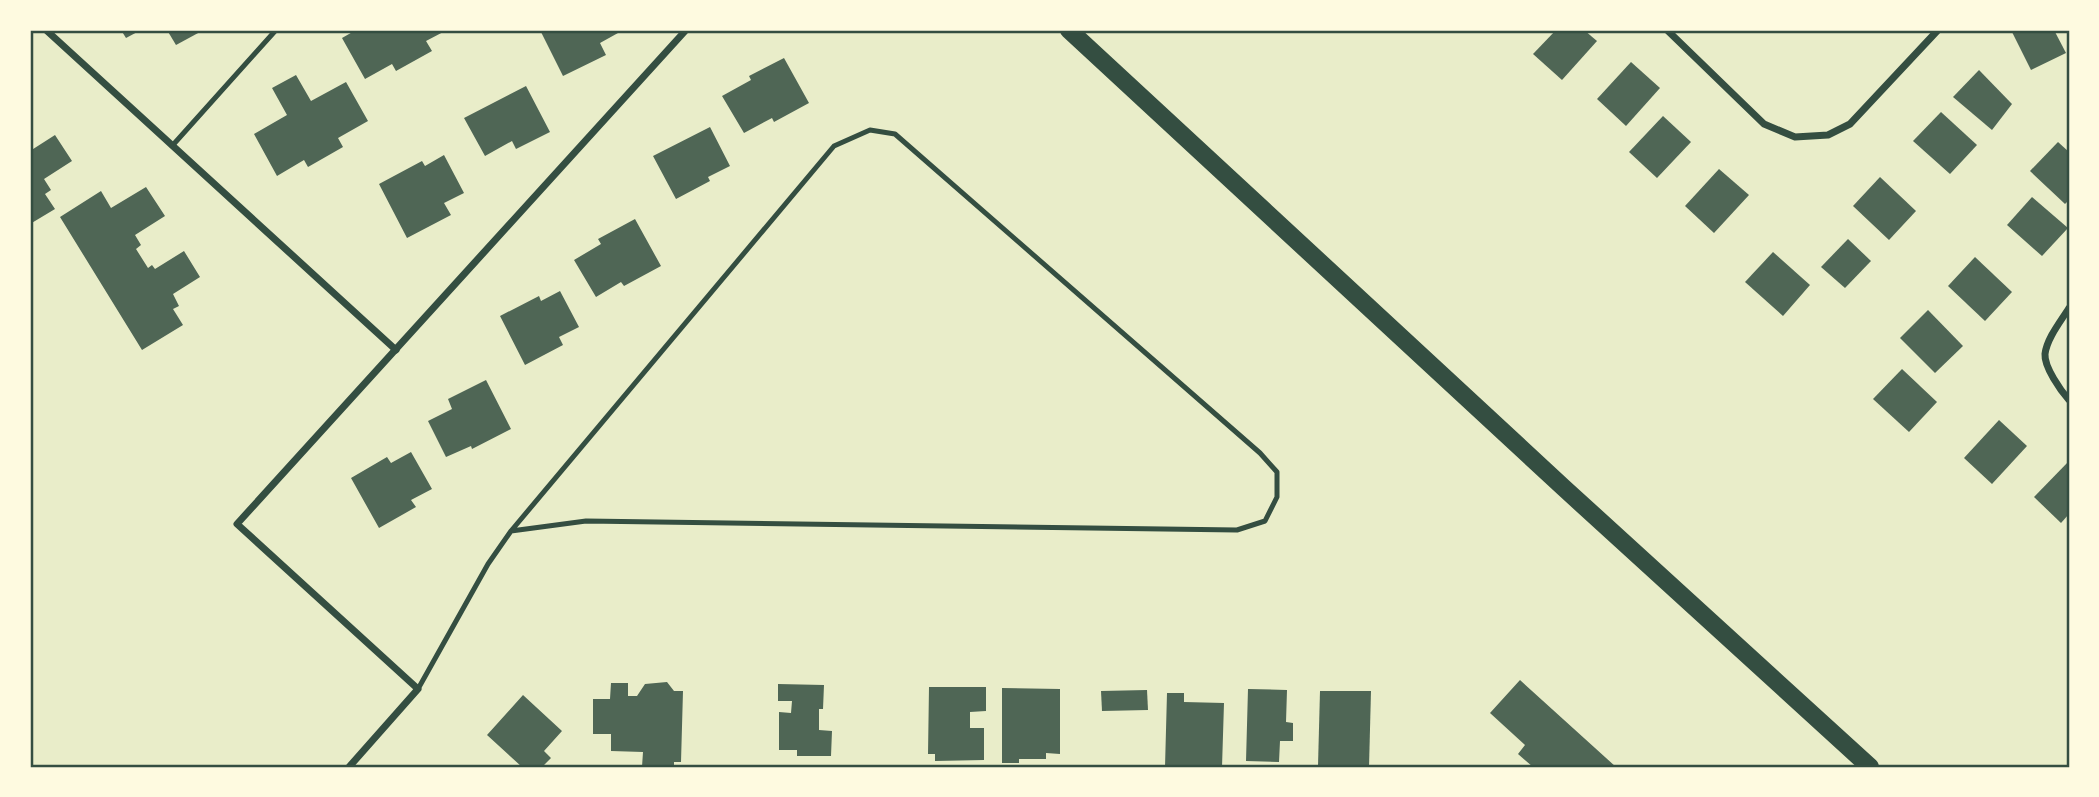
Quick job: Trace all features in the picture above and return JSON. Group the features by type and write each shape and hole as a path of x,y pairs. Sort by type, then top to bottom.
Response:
{"main road":[{"path":"1069,30 1870,767"}],"street":[{"path":"46,30 396,350"},
{"path":"349,767 418,689 237,524 686,30"},
{"path":"1667,30 1764,124 1795,137 1828,135 1850,124 1938,30"},
{"path":"2069,308 2054,331 2045,355 2053,378 2069,400"}],"lane":[{"path":"172,146 276,30"},
{"path":"418,689 488,564 511,531 834,146 870,130 895,134 1260,453 1277,471 1277,496 1265,521 1237,530 586,521 511,531"}],"building":[{"path":"121,30 141,30 126,38"},
{"path":"167,30 198,30 200,32 176,45"},
{"path":"356,30 447,30 426,41 432,51 396,71 392,64 365,79 342,38"},
{"path":"540,30 616,30 618,33 600,43 606,55 563,76"},
{"path":"1556,30 1584,30 1597,41 1562,80 1533,54"},
{"path":"2011,30 2054,30 2066,53 2031,70"},
{"path":"784,58 809,103 774,122 772,118 744,133 722,96 751,80 749,76"},
{"path":"1631,62 1660,88 1626,126 1597,99"},
{"path":"1979,70 2012,104 1992,130 1953,97"},
{"path":"296,75 311,101 346,82 368,121 338,138 343,147 308,167 304,160 277,176 254,134 287,115 272,88"},
{"path":"526,86 550,132 516,149 512,141 485,156 464,118"},
{"path":"1941,112 1977,145 1950,174 1913,141"},
{"path":"1663,116 1691,142 1657,178 1629,152"},
{"path":"710,127 730,166 708,177 710,181 676,199 653,156"},
{"path":"55,135 72,161 44,179 51,190 45,194 55,209 30,224 30,151"},
{"path":"2058,142 2069,152 2069,200 2065,204 2030,171"},
{"path":"444,155 464,193 444,203 451,215 407,238 379,184 422,161 425,166"},
{"path":"1719,169 1749,195 1714,233 1685,206"},
{"path":"1880,177 1916,211 1889,240 1853,206"},
{"path":"146,187 165,216 135,235 141,245 136,249 148,268 152,265 155,269 184,251 200,277 173,294 179,306 173,309 183,325 142,350 60,217 101,191 111,208"},
{"path":"2032,197 2068,228 2042,256 2007,225"},
{"path":"635,219 661,266 624,286 621,282 596,297 574,260 601,244 598,239"},
{"path":"1848,239 1871,261 1845,288 1821,267"},
{"path":"1773,252 1810,285 1783,316 1745,282"},
{"path":"1975,257 2012,292 1985,321 1948,286"},
{"path":"560,291 579,327 559,337 563,345 525,365 500,316 539,296 541,301"},
{"path":"1928,310 1963,346 1935,373 1900,338"},
{"path":"1902,369 1937,402 1909,432 1873,399"},
{"path":"486,380 511,429 472,449 471,446 446,457 428,421 452,409 448,399"},
{"path":"1999,420 2027,446 1992,484 1964,458"},
{"path":"411,452 432,489 411,500 416,507 379,528 351,478 387,457 391,463"},
{"path":"2069,461 2069,514 2061,523 2034,497"},
{"path":"1520,680 1616,767 1533,767 1518,754 1525,745 1490,713"},
{"path":"667,682 674,691 683,691 681,762 674,762 674,767 642,767 643,752 611,751 611,734 593,734 593,699 610,699 611,683 628,683 628,696 637,696 645,684"},
{"path":"778,684 824,685 823,709 819,709 819,730 832,731 831,756 797,756 797,750 779,750 779,712 791,713 792,701 778,701"},
{"path":"929,687 986,687 986,711 970,712 970,728 984,728 984,760 935,761 935,754 928,754"},
{"path":"1002,688 1060,689 1060,754 1046,753 1046,759 1019,759 1019,763 1002,763"},
{"path":"1248,689 1287,690 1286,722 1293,723 1293,741 1280,741 1279,762 1246,761"},
{"path":"1147,690 1148,710 1102,711 1101,691"},
{"path":"1320,691 1371,691 1369,767 1318,766"},
{"path":"1167,693 1184,693 1184,702 1224,703 1222,767 1165,767"},
{"path":"523,695 562,731 544,751 551,758 542,767 522,767 487,735"}]}
